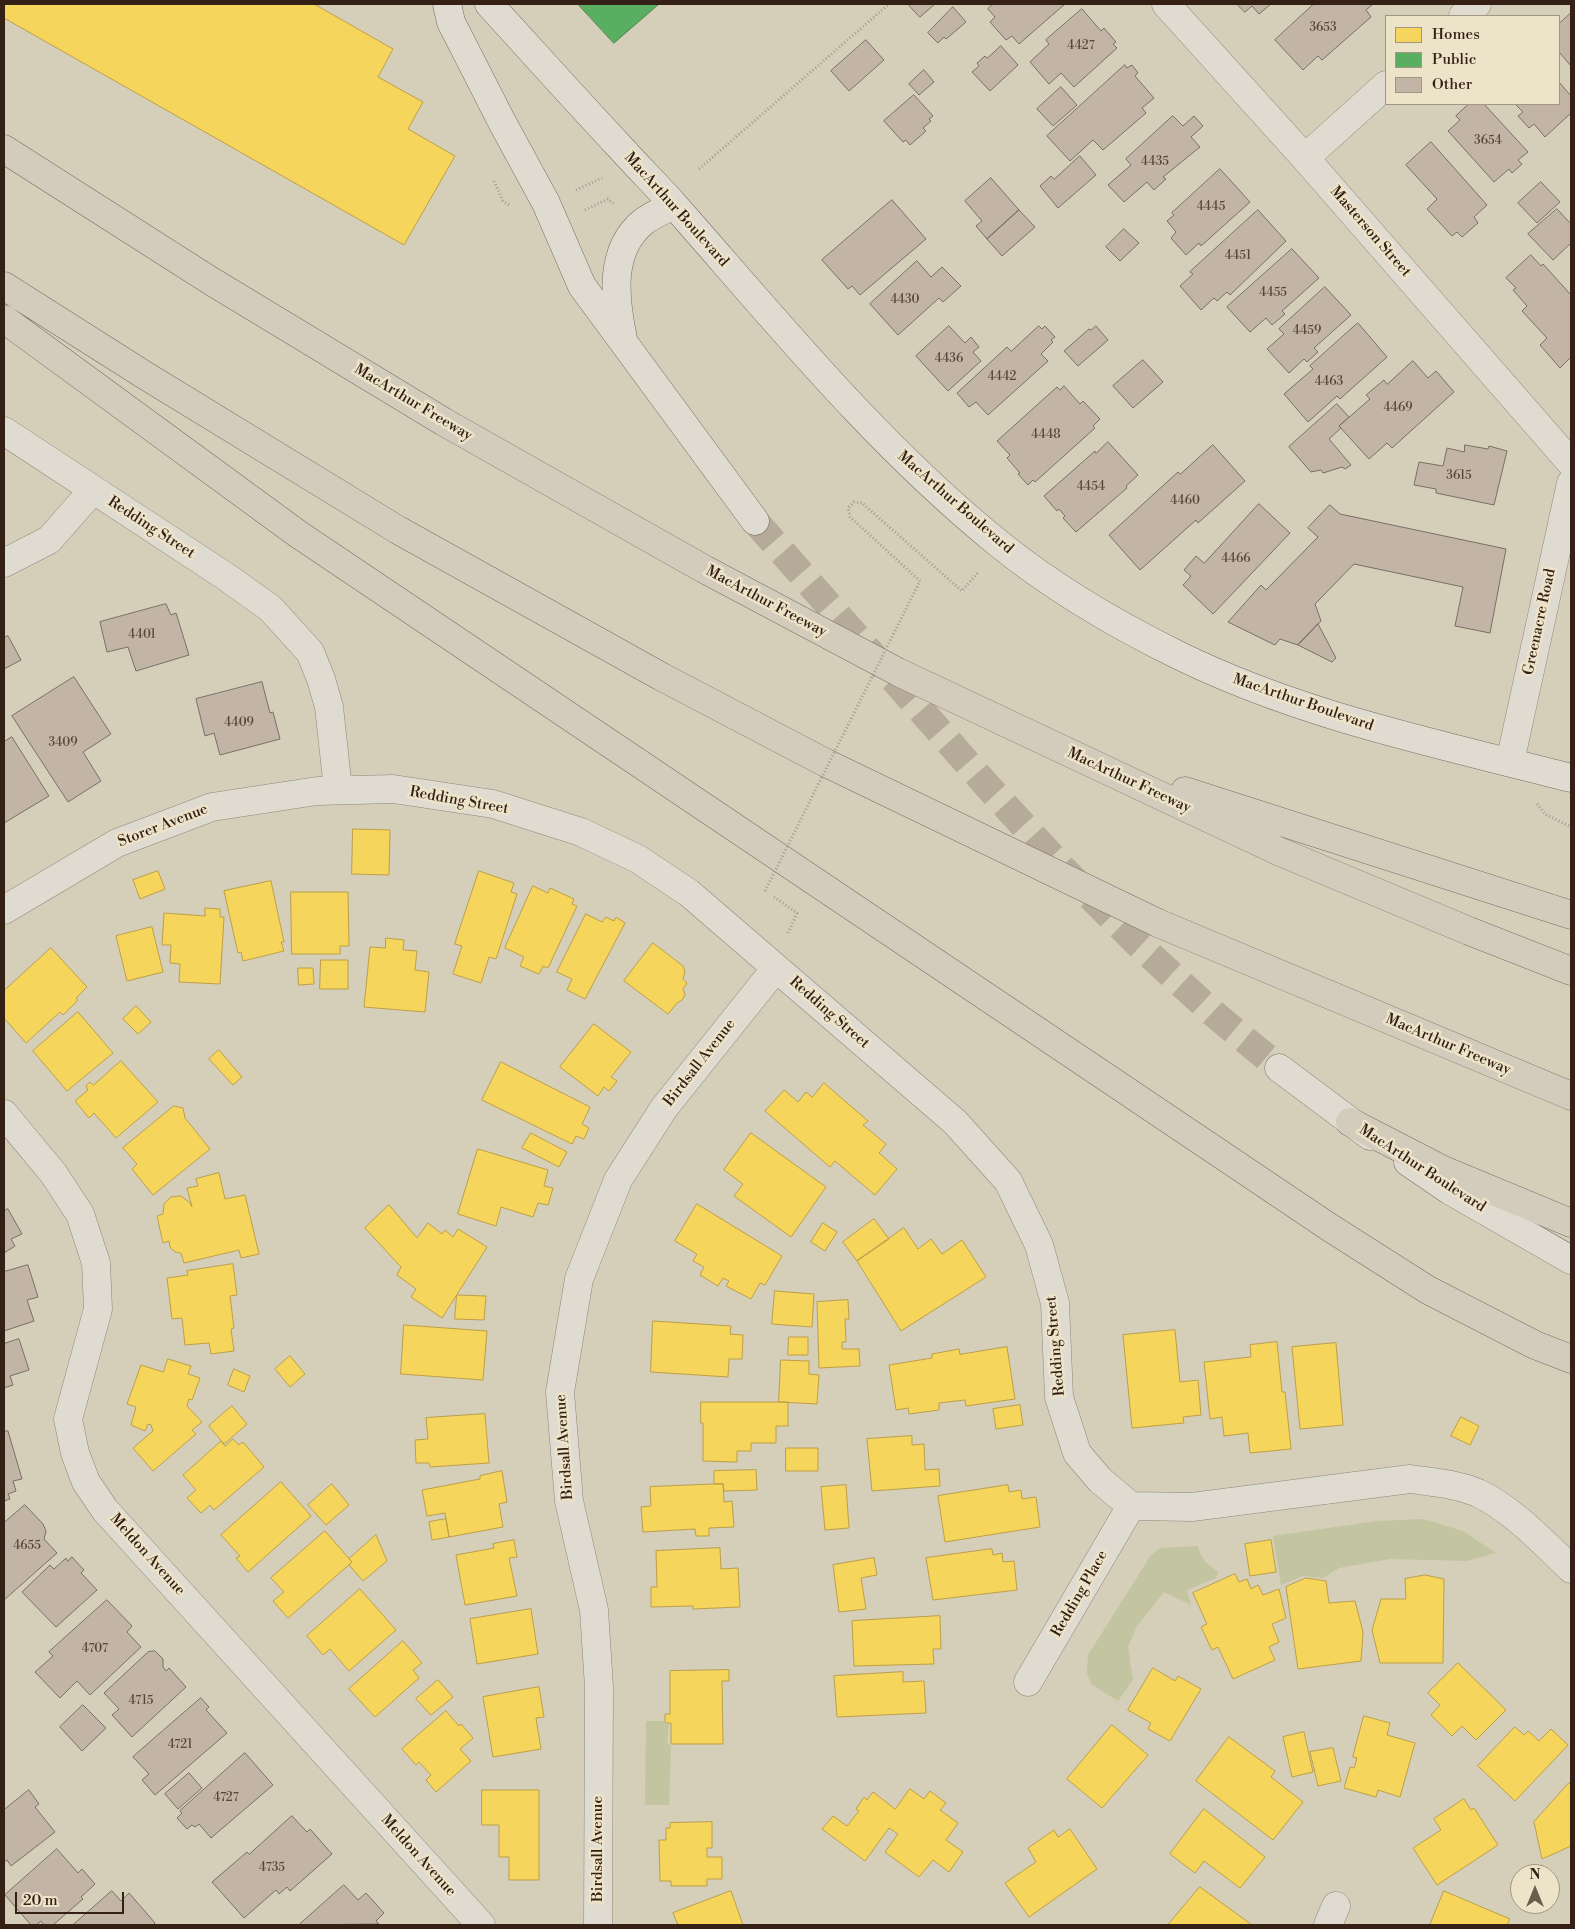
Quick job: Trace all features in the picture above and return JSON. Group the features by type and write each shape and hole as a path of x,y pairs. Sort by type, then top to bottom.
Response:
{"highway":[{"name":"MacArthur Freeway","path":"4,149 211,281 462,432 704,569 898,672 1278,851 1469,931 1571,971"},
{"name":"MacArthur Freeway","path":"4,286 398,530 662,677 826,763 1158,923 1571,1096"},
{"path":"4,319 298,534 1329,1227 1428,1290 1535,1344 1571,1359"},
{"path":"1076,756 1571,915"},
{"path":"1350,1122 1443,1170 1571,1223"}],"street":[{"path":"447,4 451,22 546,203 582,286 756,521"},
{"name":"MacArthur Boulevard","path":"489,4 674,205 867,423 1001,546 1070,594 1122,626 1179,656 1262,691 1341,718 1571,778"},
{"name":"Masterson Street","path":"1166,4 1304,158 1571,463"},
{"path":"1464,15 1477,4"},
{"path":"1304,158 1385,86"},
{"path":"624,344 616,294 618,264 626,241 644,222 674,205"},
{"name":"Redding Street","path":"4,431 225,576 270,608 310,652 329,707 338,789 393,789 494,804 581,832 638,859 688,893 955,1122 1008,1181 1039,1245 1055,1303 1059,1397 1077,1453 1100,1480 1131,1506"},
{"name":"Greenacre Road","path":"1510,762 1571,483"},
{"path":"4,563 50,540 93,490"},
{"name":"Storer Avenue","path":"4,910 117,843 212,807 317,790 338,789"},
{"name":"Birdsall Avenue","path":"598,1925 600,1687 595,1620 569,1501 560,1392 579,1279 618,1180 628,1164 664,1108 776,968"},
{"name":"MacArthur Boulevard","path":"1278,1068 1350,1122 1449,1190 1571,1260"},
{"name":"Meldon Avenue","path":"4,1114 53,1173 80,1214 96,1263 98,1309 68,1419 75,1453 86,1482 105,1510 481,1925"},
{"path":"1131,1506 1192,1507 1410,1479 1444,1484 1478,1493 1517,1518 1571,1568"},
{"name":"Redding Place","path":"1028,1682 1131,1506"}],"path":[{"path":"699,168 889,4"},
{"path":"580,212 608,200 614,204"},
{"path":"788,933 797,913 765,891 920,581 850,517 848,508 854,502 862,504 962,591"}],"green space":[{"path":"1423,1519 1463,1531 1496,1553 1467,1561 1390,1559 1339,1568 1323,1578 1303,1576 1281,1585 1273,1536 1377,1521"},
{"path":"1198,1546 1205,1561 1218,1572 1216,1578 1187,1590 1191,1605 1164,1592 1137,1626 1128,1647 1133,1680 1118,1701 1091,1684 1087,1673 1088,1655 1151,1555 1160,1548"},
{"path":"646,1721 664,1721 664,1724 669,1724 667,1743 671,1746 669,1805 645,1805"}],"building: Homes":[{"path":"4,4 314,4 393,49 378,77 423,102 408,129 455,156 404,245 4,18"},
{"path":"353,829 390,830 389,875 352,874"},
{"path":"158,871 165,889 140,899 133,880"},
{"path":"479,871 514,883 511,892 517,894 496,959 489,957 481,983 453,974 462,946 455,944"},
{"path":"271,881 284,942 281,942 284,951 243,961 241,952 238,953 224,891"},
{"path":"533,886 548,893 550,888 574,899 572,904 577,906 548,968 543,966 539,974 520,966 524,957 505,948"},
{"path":"291,892 348,892 349,946 340,946 340,954 292,954"},
{"path":"205,908 220,909 220,917 224,917 220,984 179,982 180,964 170,963 171,945 162,945 164,913 205,916"},
{"path":"586,914 602,922 606,917 614,921 616,917 625,923 585,999 567,990 572,979 557,972"},
{"path":"152,927 163,972 127,981 116,936"},
{"path":"386,938 404,940 403,950 417,951 415,970 429,972 425,1012 364,1007 370,947 385,948"},
{"path":"653,943 683,966 685,971 683,979 687,983 683,989 685,995 668,1014 624,981"},
{"path":"51,948 87,987 76,998 78,1000 63,1015 60,1012 26,1043 4,1018 4,991"},
{"path":"321,960 348,960 348,989 320,989"},
{"path":"298,968 313,968 314,984 299,985"},
{"path":"136,1006 151,1022 138,1034 123,1019"},
{"path":"78,1012 113,1053 67,1091 33,1051"},
{"path":"594,1024 631,1052 611,1077 617,1081 609,1091 604,1087 598,1096 560,1067"},
{"path":"219,1050 242,1077 233,1085 209,1059"},
{"path":"121,1061 158,1102 116,1138 94,1113 89,1118 75,1101 88,1090 86,1086 90,1082 93,1085"},
{"path":"501,1062 590,1107 582,1124 589,1128 584,1139 576,1136 572,1144 482,1100"},
{"path":"824,1083 868,1121 863,1125 886,1144 879,1153 897,1169 875,1195 835,1161 830,1167 765,1111 784,1090 798,1102 806,1092 812,1097"},
{"path":"174,1106 183,1108 185,1118 210,1149 153,1195 132,1169 137,1164 123,1148"},
{"path":"531,1133 567,1152 559,1167 522,1148"},
{"path":"751,1133 826,1187 791,1237 734,1196 743,1184 724,1170"},
{"path":"478,1149 548,1170 544,1186 553,1188 548,1205 538,1203 533,1217 501,1207 496,1226 458,1214"},
{"path":"219,1173 225,1199 245,1195 259,1254 241,1258 239,1250 184,1263 181,1253 175,1252 170,1247 169,1241 163,1243 157,1216 163,1214 164,1204 171,1197 181,1196 192,1207 187,1188 198,1186 196,1179"},
{"path":"697,1204 782,1256 765,1285 760,1283 751,1299 726,1286 729,1281 723,1278 718,1286 700,1275 704,1267 693,1261 697,1254 675,1241"},
{"path":"389,1205 417,1238 428,1223 442,1234 445,1230 453,1237 458,1229 487,1247 442,1318 411,1297 416,1289 397,1275 401,1267 365,1228"},
{"path":"874,1219 889,1239 857,1261 843,1242"},
{"path":"823,1223 837,1232 825,1251 811,1242"},
{"path":"904,1228 918,1249 931,1239 942,1254 962,1240 986,1277 901,1331 857,1261"},
{"path":"233,1264 237,1295 230,1296 234,1328 231,1329 234,1351 211,1354 209,1343 185,1345 182,1318 172,1319 167,1278 188,1275 187,1271"},
{"path":"775,1291 814,1294 812,1327 772,1324"},
{"path":"457,1295 486,1296 484,1320 455,1319"},
{"path":"848,1300 849,1319 845,1319 846,1342 842,1342 842,1349 859,1349 860,1366 819,1368 817,1302"},
{"path":"653,1321 731,1326 730,1334 743,1335 742,1359 729,1359 728,1377 651,1372"},
{"path":"404,1325 487,1331 483,1380 401,1374"},
{"path":"1175,1330 1180,1382 1198,1380 1201,1415 1183,1417 1184,1423 1132,1428 1123,1335"},
{"path":"789,1337 808,1337 808,1355 788,1355"},
{"path":"1277,1342 1282,1392 1285,1392 1291,1449 1250,1453 1248,1433 1224,1436 1222,1417 1210,1419 1204,1362 1251,1357 1250,1345"},
{"path":"1336,1343 1343,1425 1300,1429 1292,1347"},
{"path":"1007,1347 1015,1399 966,1406 965,1400 939,1403 939,1410 909,1414 908,1408 896,1410 889,1365 932,1358 932,1354 959,1349 960,1354"},
{"path":"290,1356 305,1374 290,1387 275,1369"},
{"path":"168,1359 191,1366 188,1374 200,1378 192,1400 189,1399 187,1406 202,1422 192,1430 196,1434 153,1471 133,1448 153,1431 151,1425 148,1424 145,1431 131,1425 136,1407 127,1404 141,1365 163,1372"},
{"path":"781,1360 809,1361 809,1374 819,1375 817,1404 779,1402"},
{"path":"234,1369 250,1376 244,1392 228,1385"},
{"path":"701,1402 788,1402 788,1426 776,1426 776,1443 751,1443 751,1451 737,1451 737,1462 703,1461"},
{"path":"1020,1405 1023,1425 996,1429 993,1409"},
{"path":"232,1406 247,1424 224,1444 209,1426"},
{"path":"485,1414 489,1463 430,1467 429,1463 416,1463 415,1440 428,1439 426,1418"},
{"path":"1461,1417 1479,1426 1470,1445 1451,1436"},
{"path":"912,1436 912,1445 924,1444 925,1470 939,1469 940,1486 872,1491 867,1439"},
{"path":"233,1439 239,1445 243,1442 264,1467 214,1510 210,1505 201,1513 187,1498 196,1490 183,1475 221,1441 225,1446"},
{"path":"786,1448 818,1448 818,1471 786,1471"},
{"path":"756,1470 757,1490 724,1491 723,1484 714,1484 714,1471"},
{"path":"502,1471 507,1502 499,1504 503,1527 449,1537 445,1513 427,1516 422,1490 480,1479 480,1476"},
{"path":"281,1482 311,1516 248,1572 236,1558 240,1556 221,1535"},
{"path":"332,1484 349,1505 326,1525 308,1505"},
{"path":"723,1484 724,1502 732,1501 734,1527 709,1528 709,1536 696,1536 695,1529 643,1532 641,1507 651,1506 650,1487"},
{"path":"846,1485 849,1528 825,1530 821,1487"},
{"path":"1008,1485 1009,1492 1021,1490 1022,1499 1036,1497 1040,1527 945,1542 938,1496"},
{"path":"446,1519 449,1537 432,1540 429,1522"},
{"path":"325,1531 352,1562 288,1618 273,1601 284,1592 271,1578"},
{"path":"376,1535 387,1561 363,1581 349,1565 352,1562 349,1559"},
{"path":"514,1540 517,1557 509,1558 517,1596 465,1605 456,1555 494,1548 493,1544"},
{"path":"1271,1540 1276,1572 1250,1576 1245,1544"},
{"path":"720,1548 721,1569 738,1568 740,1607 693,1609 693,1606 651,1607 651,1587 657,1587 656,1551"},
{"path":"992,1549 993,1555 1002,1553 1003,1562 1014,1561 1017,1590 933,1600 926,1558"},
{"path":"874,1558 877,1575 861,1578 866,1609 839,1612 833,1565"},
{"path":"1235,1574 1239,1582 1247,1579 1251,1589 1258,1585 1263,1595 1279,1589 1286,1618 1272,1624 1279,1642 1269,1647 1275,1660 1233,1679 1218,1647 1212,1650 1201,1627 1207,1624 1193,1593"},
{"path":"1425,1575 1444,1579 1443,1663 1380,1663 1372,1630 1381,1599 1406,1599 1405,1579"},
{"path":"1306,1578 1326,1581 1329,1603 1355,1601 1363,1632 1361,1661 1298,1669 1286,1587"},
{"path":"360,1589 396,1630 349,1671 330,1649 323,1655 307,1636"},
{"path":"531,1609 538,1654 477,1664 470,1619"},
{"path":"940,1616 941,1649 933,1649 934,1664 854,1666 852,1621"},
{"path":"403,1641 422,1663 413,1670 419,1678 375,1717 349,1689"},
{"path":"1458,1663 1506,1710 1476,1740 1462,1726 1452,1736 1431,1715 1440,1705 1428,1693"},
{"path":"1153,1668 1175,1681 1178,1676 1201,1689 1170,1741 1148,1729 1151,1723 1128,1710"},
{"path":"729,1670 729,1681 722,1681 723,1744 671,1744 671,1723 665,1723 665,1714 670,1714 670,1671"},
{"path":"903,1672 903,1682 924,1681 926,1713 837,1717 834,1676"},
{"path":"438,1680 453,1697 431,1715 416,1699"},
{"path":"539,1687 544,1717 536,1718 541,1749 493,1757 483,1697"},
{"path":"446,1711 473,1738 460,1749 471,1761 436,1792 426,1780 431,1775 419,1762 416,1765 402,1749"},
{"path":"1364,1716 1390,1723 1387,1735 1415,1743 1400,1797 1378,1790 1376,1797 1344,1788 1350,1767 1354,1768 1357,1758 1353,1757"},
{"path":"1112,1725 1148,1755 1102,1808 1067,1779"},
{"path":"1515,1727 1524,1735 1528,1731 1539,1741 1551,1729 1568,1745 1515,1801 1478,1766"},
{"path":"1304,1732 1313,1772 1292,1777 1283,1737"},
{"path":"1229,1737 1275,1771 1271,1777 1303,1802 1273,1840 1196,1781"},
{"path":"1333,1748 1341,1781 1318,1786 1310,1752"},
{"path":"1569,1783 1571,1785 1571,1846 1542,1859 1534,1822"},
{"path":"910,1789 924,1799 930,1791 946,1803 940,1810 958,1823 946,1840 963,1852 949,1872 933,1860 919,1877 885,1852 898,1834 889,1828 865,1861 822,1829 833,1816 847,1826 859,1811 856,1809 864,1797 867,1800 873,1792 895,1809"},
{"path":"482,1790 539,1790 539,1880 509,1880 509,1857 499,1857 499,1825 482,1825"},
{"path":"1464,1799 1471,1810 1474,1808 1498,1845 1437,1885 1413,1848 1441,1830 1434,1819"},
{"path":"1204,1809 1265,1857 1240,1888 1204,1861 1195,1873 1170,1854"},
{"path":"712,1822 712,1848 707,1848 707,1857 722,1857 722,1879 707,1879 707,1886 671,1886 671,1881 660,1881 659,1840 666,1840 666,1828 670,1828 670,1823"},
{"path":"1070,1829 1097,1869 1029,1917 1005,1883 1036,1862 1028,1848 1054,1830 1058,1837"},
{"path":"1200,1887 1252,1925 1168,1925"},
{"path":"731,1891 743,1925 678,1925 673,1913"},
{"path":"1444,1891 1510,1919 1507,1925 1430,1925"}],"building: Public":[{"path":"578,4 659,4 614,43"}],"building: Other":[{"path":"908,4 935,4 920,17"},
{"path":"993,4 1065,4 1019,44 1012,36 1006,40 990,22 995,17 988,9"},
{"path":"1237,4 1271,4 1259,14 1252,6 1245,12"},
{"path":"1314,4 1373,4 1366,10 1371,17 1322,60 1318,56 1303,70 1275,40"},
{"path":"953,7 966,22 946,39 944,37 938,43 928,33"},
{"path":"1082,9 1101,31 1104,28 1116,42 1113,44 1117,48 1074,87 1061,73 1049,84 1030,62 1049,44 1046,40"},
{"path":"1571,13 1571,66 1560,53 1560,23"},
{"path":"866,40 884,60 849,91 831,71"},
{"path":"1001,46 1018,65 990,91 972,72 979,66 977,63 985,56 987,58"},
{"path":"1125,65 1127,68 1132,65 1138,73 1135,76 1154,98 1142,108 1146,113 1103,150 1093,140 1070,161 1047,136"},
{"path":"924,70 934,82 919,95 909,84"},
{"path":"1560,83 1571,96 1571,113 1545,137 1534,124 1529,128 1518,116 1523,112 1516,105 1560,105"},
{"path":"1061,87 1077,105 1053,126 1037,109"},
{"path":"914,95 933,116 929,119 931,121 923,128 926,131 910,145 906,140 903,142 884,121"},
{"path":"1468,105 1485,105 1528,152 1518,160 1522,164 1512,173 1509,169 1494,182 1448,131 1460,120 1456,116"},
{"path":"1173,116 1183,126 1194,116 1203,126 1191,137 1200,147 1163,177 1166,179 1154,190 1147,182 1124,202 1108,185 1131,165 1126,159"},
{"path":"1431,142 1487,205 1474,217 1478,223 1462,237 1457,232 1452,236 1427,209 1437,199 1406,165"},
{"path":"1080,156 1096,175 1058,208 1040,186 1051,176 1054,179"},
{"path":"1220,169 1250,202 1201,246 1199,243 1186,255 1171,238 1176,232 1167,221 1174,215 1172,213"},
{"path":"991,178 1019,210 987,239 976,226 982,221 965,201"},
{"path":"1541,182 1560,202 1537,223 1518,203"},
{"path":"892,200 926,239 860,295 852,286 848,289 822,260"},
{"path":"1557,209 1571,224 1571,243 1553,260 1528,234"},
{"path":"1019,210 1035,227 1002,256 987,239"},
{"path":"1258,210 1286,241 1230,295 1227,292 1217,301 1214,298 1201,310 1180,286 1193,274 1190,272"},
{"path":"1124,229 1139,243 1120,261 1106,247"},
{"path":"1292,249 1319,278 1282,311 1285,314 1272,325 1266,318 1250,332 1227,307"},
{"path":"1531,255 1541,266 1543,264 1571,295 1571,357 1560,368 1540,345 1547,338 1522,311 1527,306 1513,290 1516,288 1506,278"},
{"path":"917,261 931,277 942,267 961,286 943,302 939,298 898,335 870,304"},
{"path":"1325,287 1351,315 1314,348 1318,352 1307,362 1304,359 1289,373 1267,349 1284,334 1279,329"},
{"path":"1358,323 1387,357 1340,399 1337,396 1308,422 1284,394 1313,369 1310,366"},
{"path":"949,326 965,343 971,337 979,347 973,352 981,361 948,391 916,356"},
{"path":"1039,326 1042,329 1045,326 1055,337 1051,340 1053,342 1041,354 1048,361 988,415 976,402 969,407 957,393 1007,347 1011,351"},
{"path":"1096,326 1108,340 1078,366 1064,351 1089,329 1091,330"},
{"path":"1143,360 1163,382 1133,408 1113,386"},
{"path":"1413,361 1428,378 1436,371 1454,392 1392,448 1387,443 1369,459 1339,426 1370,399 1366,395 1384,380 1387,384"},
{"path":"1064,386 1080,404 1083,401 1100,419 1093,426 1095,428 1035,482 1033,480 1028,485 1007,458 1010,455 997,441 1057,387 1060,390"},
{"path":"1337,404 1349,417 1329,439 1351,465 1345,469 1342,467 1323,473 1321,470 1311,472 1289,447"},
{"path":"1108,442 1138,475 1126,486 1127,488 1076,532 1063,518 1065,516 1059,509 1057,511 1044,496 1095,451 1096,453"},
{"path":"1213,445 1245,481 1198,523 1196,520 1140,570 1109,535 1178,472 1180,474"},
{"path":"1465,445 1488,449 1489,446 1507,451 1494,505 1436,493 1436,489 1414,485 1419,462 1443,466 1447,448 1464,452"},
{"path":"1259,504 1290,533 1213,614 1183,585 1191,576 1184,570 1196,556 1204,563"},
{"path":"1330,505 1340,514 1506,549 1490,633 1455,626 1463,587 1354,564 1315,604 1321,621 1298,645 1280,639 1275,645 1228,622 1261,585 1266,590 1318,537 1308,528"},
{"path":"166,604 171,615 176,613 189,655 136,671 128,647 107,652 100,622"},
{"path":"1318,624 1336,658 1332,662 1298,645"},
{"path":"8,636 21,660 4,669 4,638"},
{"path":"74,677 111,734 83,752 101,781 68,802 12,716"},
{"path":"262,682 270,713 273,712 280,739 220,755 214,733 205,736 196,699"},
{"path":"12,737 49,796 4,823 4,742"},
{"path":"8,1209 22,1234 11,1239 15,1246 4,1253 4,1211"},
{"path":"28,1265 38,1297 27,1300 34,1321 4,1331 4,1272"},
{"path":"19,1339 29,1370 10,1376 13,1385 4,1388 4,1344"},
{"path":"8,1431 22,1479 13,1481 16,1491 8,1494 10,1499 4,1501 4,1432"},
{"path":"25,1505 43,1524 46,1531 44,1539 57,1553 4,1600 4,1523"},
{"path":"72,1557 84,1570 81,1573 97,1590 56,1627 22,1592 50,1565 54,1569 66,1558 68,1561"},
{"path":"107,1600 132,1626 127,1632 141,1647 90,1695 77,1681 60,1698 35,1672 53,1656 49,1652"},
{"path":"155,1651 163,1659 163,1667 166,1671 169,1668 186,1687 132,1737 112,1715 119,1709 104,1693 148,1652"},
{"path":"201,1698 209,1707 206,1710 227,1733 155,1795 142,1780 149,1774 133,1757"},
{"path":"83,1705 106,1728 82,1751 60,1727"},
{"path":"245,1753 273,1785 211,1838 199,1824 195,1827 192,1825 187,1829 177,1818 182,1813 180,1811"},
{"path":"189,1773 202,1788 178,1809 165,1794"},
{"path":"29,1790 39,1804 35,1807 55,1832 11,1866 7,1860 4,1862 4,1810"},
{"path":"292,1816 307,1832 310,1829 332,1854 290,1891 287,1887 279,1894 276,1890 244,1918 212,1882 247,1852 249,1854"},
{"path":"57,1849 78,1873 82,1869 95,1884 81,1897 83,1899 53,1925 44,1925 41,1921 36,1925 31,1925 5,1895"},
{"path":"344,1885 358,1900 366,1893 384,1913 376,1921 379,1924 299,1925"},
{"path":"112,1891 121,1901 129,1893 155,1923 153,1925 73,1925"}],"tunnel":[{"path":"755,521 990,789 1066,872 1138,944 1213,1013 1279,1068"}]}
